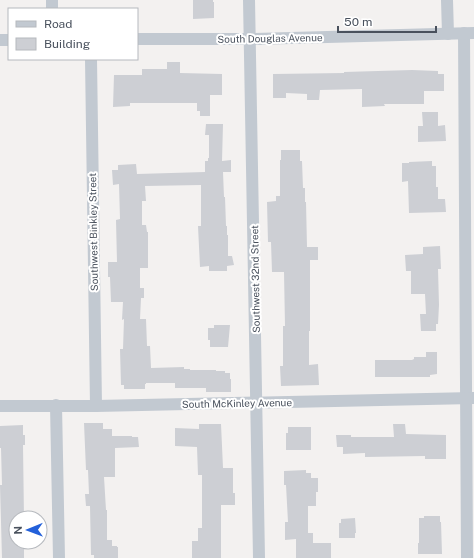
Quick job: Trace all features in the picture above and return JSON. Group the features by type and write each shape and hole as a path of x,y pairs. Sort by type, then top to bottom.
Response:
{"street":[{"name":"Southwest 32nd Street","path":"249,0 259,558"},
{"path":"447,0 448,34"},
{"name":"South Douglas Avenue","path":"138,39 250,39 469,33"},
{"path":"467,558 470,398 469,33"},
{"name":"Southwest Binkley Street","path":"91,60 96,406"},
{"name":"South McKinley Avenue","path":"0,406 96,406 470,398"},
{"path":"56,405 59,558"}],"building":[{"path":"193,0 213,0 214,18 193,19"},
{"path":"167,62 180,62 180,73 222,74 222,95 210,95 210,116 200,116 200,111 197,111 197,103 130,103 130,106 113,107 114,75 142,75 142,69 167,69"},
{"path":"412,70 438,71 438,74 444,74 444,91 424,91 424,104 384,104 385,106 362,107 362,89 320,90 319,100 307,100 307,94 286,93 286,98 273,98 273,74"},
{"path":"422,112 438,112 438,126 445,125 446,141 418,142 418,126 423,126"},
{"path":"206,124 223,124 222,161 231,160 231,172 223,172 226,226 228,235 228,256 232,256 234,265 227,266 227,271 209,271 209,266 200,267 198,226 201,226 201,185 145,186 146,201 142,201 142,225 146,225 148,232 148,268 140,268 140,288 144,288 144,298 141,298 140,319 146,319 147,346 150,346 151,368 184,367 184,369 190,370 225,371 225,373 230,373 231,392 206,392 206,388 175,388 175,383 146,383 145,389 124,389 124,385 121,385 120,349 123,349 123,302 111,302 110,277 108,277 108,262 117,262 116,220 120,219 119,184 113,185 112,170 118,170 118,165 136,164 137,174 205,172 205,161 208,161 209,158 209,135 205,135"},
{"path":"281,150 300,150 303,188 305,188 307,247 318,247 318,260 310,260 309,365 318,364 319,385 281,386 280,366 283,366 283,326 285,326 284,272 272,272 271,242 268,242 267,202 276,201 276,196 280,196"},
{"path":"432,161 432,166 436,166 436,187 438,187 438,199 445,199 446,212 409,213 408,181 402,182 402,163"},
{"path":"440,246 441,269 438,269 438,324 436,324 436,331 421,331 420,314 426,314 425,294 411,294 411,271 406,271 405,255 423,254 423,247"},
{"path":"214,325 230,325 228,347 210,347 210,340 208,340 208,328 214,328"},
{"path":"426,352 437,352 437,374 430,375 430,377 375,377 375,360 412,360 414,357 426,357"},
{"path":"84,423 103,423 103,429 112,429 112,436 138,437 139,447 115,448 115,477 104,477 107,510 107,540 112,540 112,546 118,547 118,558 94,558 94,555 91,555 90,506 86,506 85,494 89,494 88,470 86,470"},
{"path":"199,424 221,424 223,468 233,468 233,493 235,493 235,505 221,505 221,558 192,558 192,541 198,541 198,528 202,528 202,475 198,475 197,447 175,446 175,428 199,429"},
{"path":"393,424 405,424 406,434 446,435 446,459 425,459 425,456 365,457 365,453 343,454 343,447 337,447 336,435 351,435 351,437 394,437"},
{"path":"23,425 23,435 25,435 25,445 23,445 24,510 8,510 8,550 24,550 24,558 2,558 0,426"},
{"path":"288,427 311,427 311,450 286,450 286,433 288,433"},
{"path":"306,470 306,473 311,473 311,478 318,478 316,506 308,506 308,533 313,533 313,543 331,543 331,558 296,558 296,539 285,540 285,522 288,522 284,471"},
{"path":"424,516 440,516 442,554 418,554 419,518 424,518"},
{"path":"355,518 355,538 339,538 339,523 341,523 341,519"}]}
